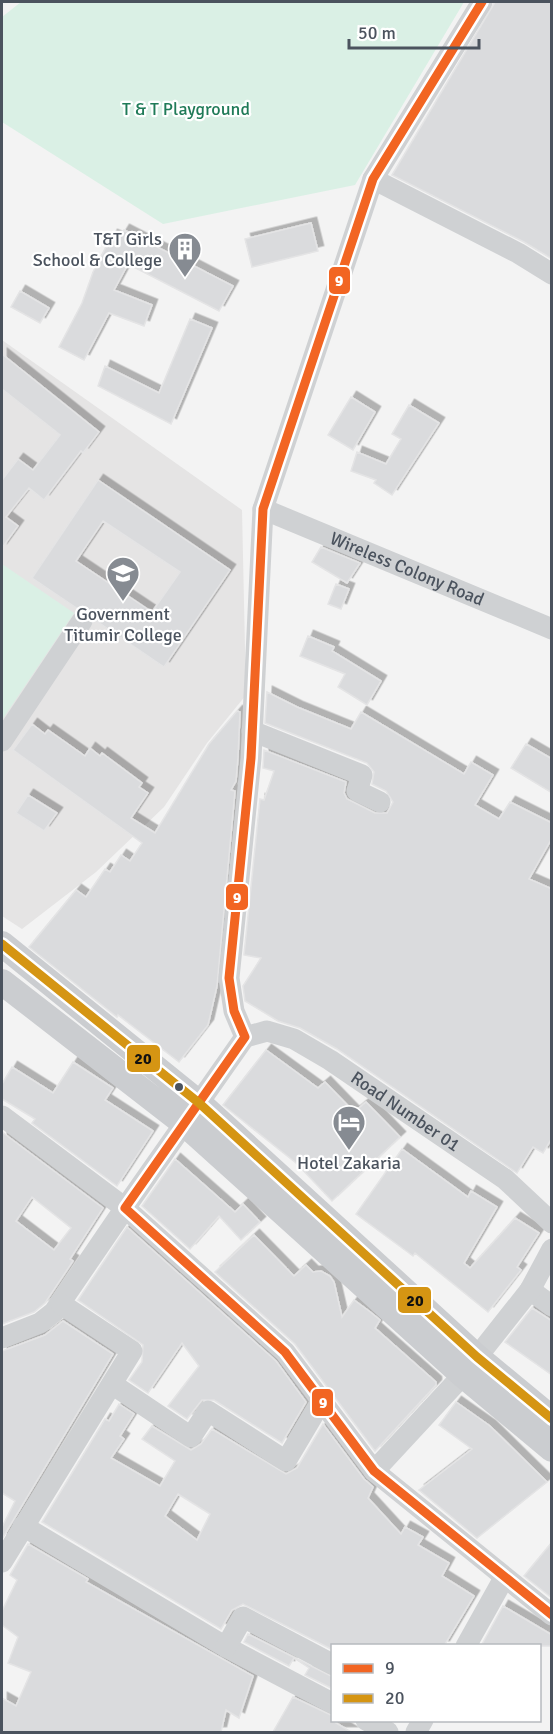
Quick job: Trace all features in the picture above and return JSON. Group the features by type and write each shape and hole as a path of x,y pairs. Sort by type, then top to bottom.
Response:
{"main road":[{"path":"2,944 470,1366 552,1449"},
{"path":"2,982 192,1114"},
{"path":"470,1366 552,1419"}],"street":[{"path":"2,1338 40,1323 61,1304 245,1037 234,1011 229,978 252,731 263,509 373,179 482,2"},
{"path":"373,179 518,253 552,274"},
{"name":"Wireless Colony Road","path":"263,509 552,629"},
{"path":"2,741 82,621"},
{"path":"252,731 362,775 357,791 380,802"},
{"name":"Road Number 01","path":"245,1037 267,1031 294,1039 321,1055 505,1179 552,1223"},
{"path":"2,1116 125,1208 285,1352 374,1472 552,1615"},
{"path":"374,1472 470,1366 530,1290 552,1249"},
{"path":"530,1290 552,1306"},
{"path":"2,1562 132,1351 61,1304"},
{"path":"112,1384 191,1437 208,1411 286,1461 321,1402"},
{"path":"23,1526 226,1647 331,1702"},
{"path":"467,1644 504,1578"},
{"path":"226,1647 243,1617 331,1663"},
{"path":"370,1722 388,1732"}],"shaded area":[{"name":"Government Titumir College","path":"2,340 242,510 246,695 207,743 164,807 96,872 22,929 2,916"}],"green space":[{"name":"T & T Playground","path":"21,2 464,2 355,185 163,224 2,122 2,17"},
{"path":"2,564 74,613 2,720"}],"building":[{"path":"495,2 552,2 552,259 524,242 392,175"},
{"path":"311,223 318,251 252,267 245,239"},
{"path":"124,230 233,286 219,311 128,264 114,290 152,305 144,326 109,313 84,360 59,347 82,303 93,272 112,235 119,238"},
{"path":"20,291 49,308 40,323 11,307"},
{"path":"190,319 212,328 171,424 98,386 105,366 159,393"},
{"path":"2,354 99,432 83,453 81,451 44,500 29,488 6,517 18,526 2,548 2,480 18,459 33,470 60,435 2,389"},
{"path":"351,397 375,412 353,450 328,435"},
{"path":"409,405 439,423 392,495 374,483 376,480 351,471 357,452 386,464 401,439 392,434"},
{"path":"98,480 230,570 164,667 95,620 89,610 78,609 32,578","holes":["103,521 180,572 152,612 76,561"]},
{"path":"321,547 360,563 347,583 312,562"},
{"path":"336,584 349,589 341,609 328,604"},
{"path":"308,636 334,647 332,651 381,681 367,705 338,687 345,674 300,656"},
{"path":"267,692 351,729 361,712 464,774 471,762 493,775 475,805 499,819 510,802 552,823 552,838 529,879 552,889 552,1138 543,1153 533,1147 517,1173 337,1049 300,1028 278,1021 245,1001 243,986 261,958 244,955 260,799 264,800 274,771 263,768 264,750 346,782 344,793 347,799 375,813 387,813 393,802 386,791 372,784 374,772 367,763 265,723"},
{"path":"237,711 240,712 238,757 236,781 231,790 235,791 217,986 208,1025 179,1062 118,1015 117,1017 29,947 76,890 86,897 105,869 110,872 121,855 130,861 142,843 13,750 32,724 45,734 48,730 85,756 90,748 100,756 102,753 142,783 139,787 148,793 131,818 155,833 209,744"},
{"path":"526,744 552,759 552,793 511,768"},
{"path":"28,795 57,813 44,831 16,813"},
{"path":"266,1050 318,1088 325,1082 354,1112 366,1102 400,1137 332,1201 296,1163 223,1105"},
{"path":"73,1062 113,1088 105,1100 153,1131 117,1186 32,1123 35,1119 2,1099 2,1084 12,1067 53,1093"},
{"path":"2,1132 103,1208 70,1259 73,1261 45,1303 34,1312 2,1324","holes":["32,1197 71,1228 54,1250 16,1221"]},
{"path":"402,1149 468,1197 471,1191 497,1207 464,1263 470,1268 515,1218 539,1233 517,1267 521,1270 488,1312 415,1253 413,1256 356,1214"},
{"path":"175,1159 235,1212 243,1204 260,1222 241,1240 219,1216 190,1249 142,1206"},
{"path":"127,1227 276,1361 306,1402 282,1443 214,1400 202,1400 187,1419 168,1406 199,1366 182,1343 148,1393 129,1380 142,1362 143,1345 78,1300"},
{"path":"254,1235 294,1276 306,1265 313,1272 321,1271 330,1276 334,1282 342,1317 354,1300 380,1320 375,1328 436,1382 436,1385 375,1451 295,1344 215,1272"},
{"path":"532,1308 552,1321 552,1375 505,1342"},
{"path":"63,1321 113,1354 2,1539 2,1527 15,1501 2,1493 2,1351 45,1335"},
{"path":"456,1402 490,1426 547,1482 477,1538 419,1490 472,1449 439,1425"},
{"path":"119,1404 134,1414 120,1436 124,1439 111,1458 160,1486 175,1461 142,1439 152,1426 191,1450 201,1444 212,1429 286,1474 297,1468 323,1424 364,1479 373,1487 368,1498 401,1534 405,1527 423,1537 418,1545 449,1563 442,1576 474,1596 445,1644 331,1644 331,1649 243,1604 232,1610 221,1629 42,1522 105,1419 109,1421","holes":["178,1494 210,1514 197,1540 165,1516"]},
{"path":"552,1542 552,1598 524,1576"},
{"path":"28,1544 88,1579 86,1582 253,1676 239,1718 226,1710 221,1732 2,1732 2,1698 16,1706 31,1672 8,1663 18,1637 2,1625 2,1611 17,1580 10,1575"},
{"path":"503,1606 552,1635 552,1646 482,1644"},
{"path":"248,1634 331,1676 331,1688 305,1675 309,1668 294,1658 289,1666 244,1642"},
{"path":"293,1697 331,1715 331,1722 351,1732 273,1732"}],"transit line":[{"name":"9","path":"482,2 373,179 263,509 251,758 229,978 234,1011 245,1037 125,1208 285,1352 374,1471 552,1615"},
{"name":"20","path":"2,944 199,1103 477,1357 552,1419"}],"place":[{"name":"T&T Girls School & College","path":"185,278"},
{"name":"Government Titumir College","path":"123,602"},
{"name":"Hotel Zakaria","path":"349,1151"}]}
